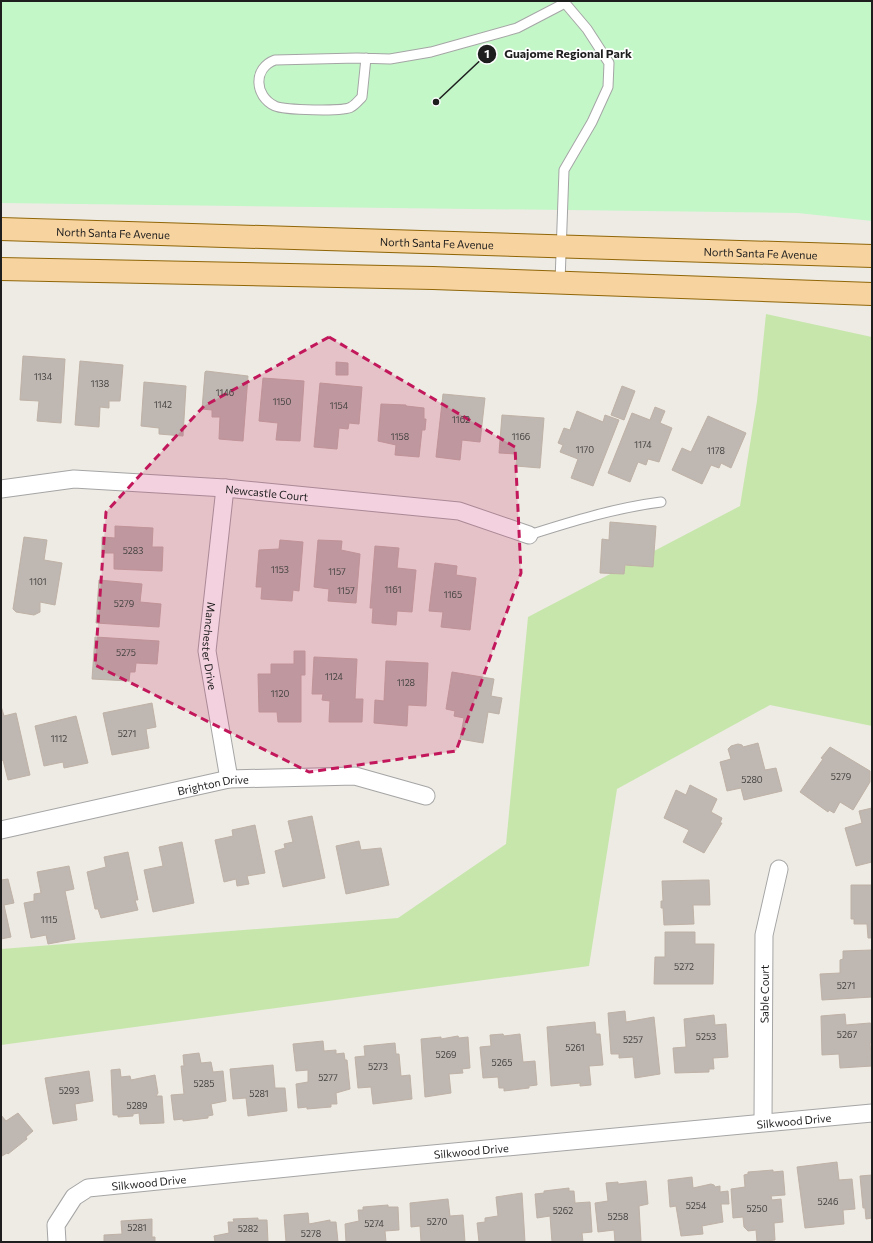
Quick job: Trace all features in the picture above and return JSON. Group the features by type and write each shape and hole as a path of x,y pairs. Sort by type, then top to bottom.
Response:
{"main road":[{"name":"North Santa Fe Avenue","path":"1,229 872,256"},
{"path":"1,269 560,282 872,294"}],"street":[{"name":"Newcastle Court","path":"1,489 74,479 225,488 459,511 529,535"},
{"name":"Manchester Drive","path":"225,488 207,651 229,779"},
{"name":"Brighton Drive","path":"1,830 229,779 355,776 426,796"},
{"name":"Sable Court","path":"764,1122 764,935 779,868"},
{"name":"Silkwood Drive","path":"57,1242 56,1225 74,1196 88,1188 764,1122 872,1113"}],"lane":[{"path":"366,58 362,97 351,108 327,110 276,107 263,98 259,88 259,76 267,63 276,60 366,58 390,59 431,52 517,28 567,2 609,63 608,87 592,122 564,170 560,282"},
{"path":"529,535 598,513 629,506 661,502"}],"highlighted area":[{"path":"329,337 515,447 521,573 456,751 309,772 95,665 106,512 204,406"}],"green space":[{"path":"1,1 872,1 872,221 798,213 1,203"},
{"path":"766,314 872,337 872,726 770,705 617,789 589,966 1,1045 1,949 398,918 506,844 528,617 740,506 757,401"}],"building":[{"path":"23,356 65,359 61,423 37,421 39,401 20,400"},
{"path":"80,361 123,365 120,401 109,401 109,408 100,407 99,427 75,425"},
{"path":"336,362 348,363 348,375 336,375"},
{"path":"206,371 248,376 243,441 219,439 220,417 212,417 212,410 202,409"},
{"path":"263,378 304,381 300,441 276,440 278,423 259,421"},
{"path":"144,382 186,386 183,436 159,434 159,428 141,426"},
{"path":"320,383 362,387 359,424 349,423 348,429 339,428 337,449 314,447"},
{"path":"622,386 635,391 624,420 611,415"},
{"path":"443,394 485,398 480,442 462,440 460,460 436,457"},
{"path":"381,404 406,405 424,408 424,419 426,419 425,430 422,430 419,457 395,455 396,445 378,441"},
{"path":"655,407 665,411 660,423 672,428 659,462 648,459 646,465 638,462 630,482 608,473 632,413 650,420"},
{"path":"577,411 603,422 605,415 619,420 593,486 571,478 578,459 560,452 563,445 558,443 564,428 570,430"},
{"path":"502,415 544,418 540,468 516,466 517,454 499,453"},
{"path":"708,416 746,433 731,468 721,463 719,468 711,465 702,484 672,470 682,448 691,452"},
{"path":"610,522 656,526 653,567 625,565 624,574 600,573 602,539 609,540"},
{"path":"115,526 153,528 152,547 163,547 162,571 114,569 114,553 102,553 102,537 115,538"},
{"path":"24,537 47,540 44,560 62,563 55,605 40,602 40,612 34,615 16,612 13,609"},
{"path":"280,540 303,542 299,591 293,590 292,601 261,599 262,587 256,587 259,550 279,549"},
{"path":"318,540 342,541 341,550 360,554 356,603 328,601 329,589 314,587"},
{"path":"375,546 399,548 397,568 416,570 412,612 397,611 396,625 372,623 373,608 370,608"},
{"path":"435,563 457,566 456,575 476,578 470,630 441,627 443,612 429,611"},
{"path":"99,580 142,584 140,602 161,604 159,627 96,623"},
{"path":"95,637 159,641 157,664 136,663 135,672 130,672 129,681 92,679"},
{"path":"294,651 305,651 305,675 301,675 301,722 278,722 277,712 259,712 258,674 271,674 271,664 294,664"},
{"path":"314,657 357,659 355,699 363,699 362,722 329,722 330,701 322,700 323,694 312,694"},
{"path":"386,661 428,663 426,706 408,705 407,726 374,723 375,700 384,701"},
{"path":"452,672 494,679 491,696 502,698 499,714 488,712 483,743 460,739 464,718 454,716 455,711 446,709"},
{"path":"152,703 156,727 146,729 149,748 112,755 103,713"},
{"path":"1,706 4,716 16,713 30,775 8,780 3,760 1,761"},
{"path":"76,716 88,763 64,768 63,762 44,766 35,726"},
{"path":"758,743 765,770 776,768 782,791 744,800 741,788 727,791 720,762 731,759 728,749 731,746 738,744 742,745 743,747"},
{"path":"830,747 870,771 870,782 853,810 840,802 834,813 829,810 828,812 800,792 823,759 821,758"},
{"path":"690,785 717,799 711,812 722,818 720,823 722,823 704,853 683,842 689,830 664,818 676,790 686,795"},
{"path":"872,808 872,862 856,866 845,828 862,823 859,811"},
{"path":"312,816 325,878 283,887 275,851 285,848 284,844 293,842 288,821"},
{"path":"255,825 265,873 247,876 249,884 237,886 236,879 224,882 215,840 233,836 232,830"},
{"path":"359,841 361,850 381,848 389,885 346,894 336,846"},
{"path":"182,842 194,903 153,912 144,870 163,866 159,847"},
{"path":"128,852 138,900 135,900 138,910 101,918 98,909 95,909 87,872 106,867 104,857"},
{"path":"69,866 74,889 65,891 75,939 48,944 46,935 31,938 24,903 34,901 34,894 41,893 37,872"},
{"path":"8,879 14,903 4,905 11,937 1,939 1,880"},
{"path":"709,880 710,905 693,905 694,924 664,925 663,908 661,908 661,901 663,901 662,881"},
{"path":"851,885 872,885 872,938 868,938 867,924 854,924 854,919 851,919"},
{"path":"665,932 695,932 695,944 714,944 713,984 654,984 655,957 665,957"},
{"path":"872,950 872,997 822,1000 820,974 840,973 840,960 843,959 843,951"},
{"path":"625,1011 626,1022 654,1017 660,1074 635,1078 633,1057 619,1058 619,1054 611,1054 608,1013"},
{"path":"845,1014 846,1025 872,1024 872,1043 870,1043 872,1066 840,1068 839,1054 822,1055 821,1016"},
{"path":"714,1015 715,1025 726,1024 728,1057 713,1058 714,1069 709,1069 709,1072 675,1073 673,1048 686,1047 684,1019"},
{"path":"595,1022 596,1034 600,1034 603,1065 589,1066 591,1085 580,1086 580,1083 551,1086 547,1027"},
{"path":"503,1034 504,1036 520,1034 523,1062 535,1061 537,1085 529,1086 529,1088 504,1091 504,1088 499,1088 498,1077 483,1078 480,1047 491,1046 490,1035"},
{"path":"458,1036 459,1038 468,1037 470,1068 462,1069 463,1073 449,1074 451,1093 425,1097 421,1039 441,1037 441,1039"},
{"path":"323,1041 324,1051 336,1050 336,1054 344,1053 345,1060 347,1060 350,1089 336,1093 337,1104 331,1104 331,1107 307,1109 307,1107 298,1108 296,1084 308,1082 308,1070 296,1071 293,1044"},
{"path":"395,1043 396,1054 399,1054 401,1076 410,1075 412,1099 373,1104 371,1087 358,1088 355,1057 365,1056 364,1046"},
{"path":"199,1053 201,1063 211,1062 213,1072 223,1071 226,1101 211,1104 213,1115 208,1116 208,1118 183,1121 183,1119 174,1120 171,1095 184,1094 181,1066 184,1066 183,1055"},
{"path":"273,1065 275,1088 285,1088 287,1111 248,1116 246,1098 233,1099 230,1069"},
{"path":"120,1069 121,1077 130,1076 131,1080 155,1075 158,1093 156,1096 162,1096 164,1123 140,1124 139,1113 133,1114 133,1116 118,1117 118,1115 113,1115 111,1070"},
{"path":"89,1071 93,1101 75,1104 77,1120 53,1124 45,1078"},
{"path":"18,1113 33,1131 26,1137 27,1139 8,1154 7,1153 2,1156 1,1115 6,1121"},
{"path":"837,1162 839,1180 852,1179 855,1209 843,1210 844,1224 805,1228 797,1167"},
{"path":"773,1170 773,1172 783,1171 785,1195 771,1196 772,1200 781,1199 783,1222 774,1223 775,1240 757,1242 756,1230 748,1231 744,1227 743,1217 733,1218 731,1189 745,1187 744,1175 748,1174 748,1172"},
{"path":"872,1175 872,1218 866,1219 865,1208 863,1208 860,1176"},
{"path":"692,1177 693,1188 711,1184 715,1187 720,1186 720,1192 728,1191 729,1204 721,1204 723,1222 702,1226 703,1234 681,1236 676,1206 670,1207 668,1180"},
{"path":"646,1181 648,1204 639,1206 641,1241 615,1242 614,1230 598,1232 595,1203 608,1201 606,1183 618,1182 618,1184"},
{"path":"569,1188 569,1191 574,1191 575,1203 590,1202 592,1232 582,1233 583,1242 552,1242 550,1216 537,1218 535,1194 544,1193 544,1191"},
{"path":"522,1193 525,1242 479,1242 477,1223 485,1222 485,1218 498,1216 496,1197"},
{"path":"448,1199 450,1216 463,1215 465,1242 421,1242 420,1226 411,1227 410,1203"},
{"path":"388,1205 388,1207 398,1207 399,1230 385,1231 386,1242 346,1242 345,1224 359,1221 358,1210 363,1210 363,1207"},
{"path":"308,1213 309,1224 330,1220 330,1222 336,1222 338,1242 286,1242 284,1215"},
{"path":"258,1218 258,1220 267,1220 268,1242 215,1242 214,1236 229,1233 228,1222 234,1222 233,1219"},
{"path":"152,1219 152,1237 155,1237 155,1242 104,1242 104,1235 122,1234 121,1221"}],"place":[{"name":"Guajome Regional Park","path":"436,102"}]}
